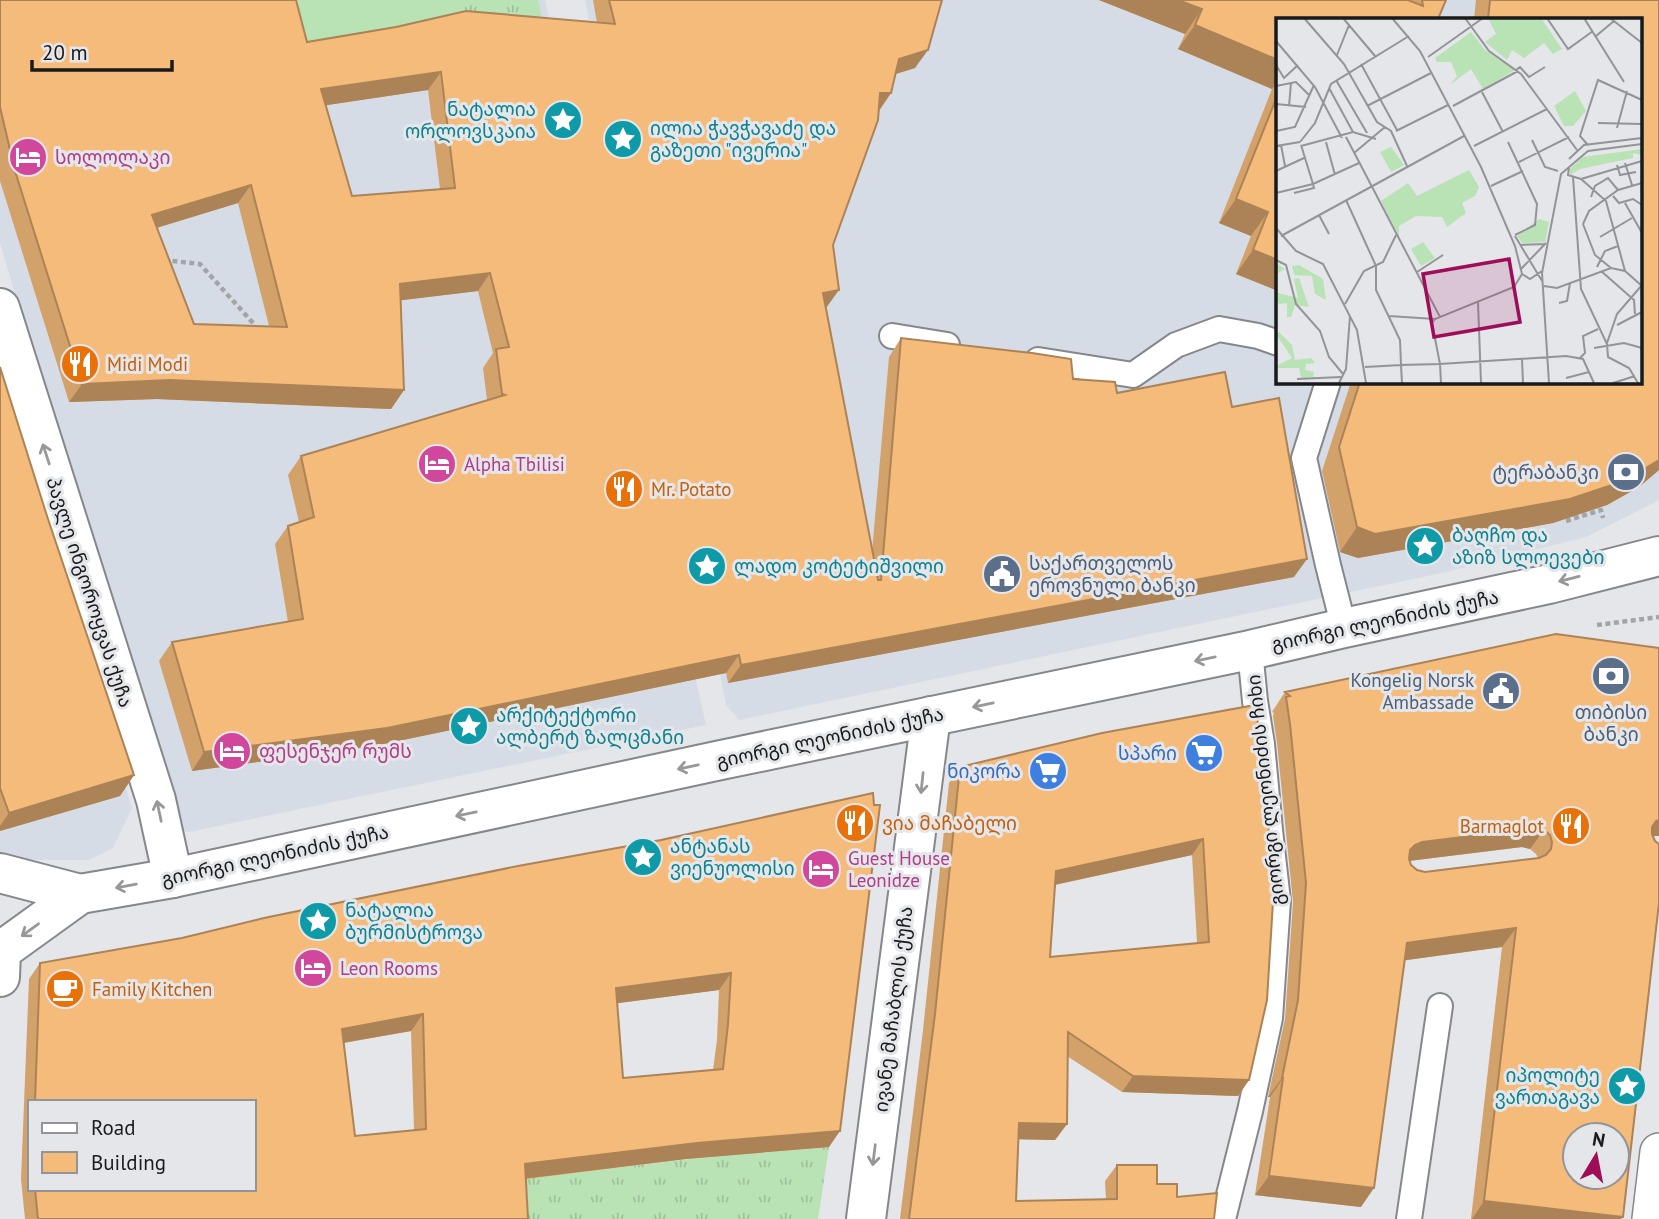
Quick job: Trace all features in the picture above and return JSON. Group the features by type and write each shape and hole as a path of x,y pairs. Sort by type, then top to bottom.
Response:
{"main road":[{"name":"პავლე ინგოროყვას ქუჩა","path":"0,308 6,351 156,800 173,878"},
{"name":"გიორგი ლეონიძის ქუჩა","path":"0,873 80,894 173,878 1251,650 1549,584 1659,556"},
{"name":"ივანე მაჩაბლის ქუჩა","path":"866,1219 931,716"},
{"path":"0,977 1,951 80,894"}],"street":[{"path":"1651,1219 1659,1152"}],"lane":[{"path":"1013,356 1133,375 1176,345 1219,329 1276,342"},
{"path":"892,336 972,349"},
{"path":"1328,383 1304,458 1344,628"},
{"name":"გიორგი ლეონიძის ჩიხი","path":"1223,1219 1270,1018 1278,901 1251,650"},
{"path":"1409,1219 1440,1006"}],"path":[{"path":"162,260 200,264 253,323"},
{"path":"1566,521 1601,510 1603,518"},
{"path":"1597,625 1659,617"}],"shaded area":[{"path":"0,0 545,0 706,725 189,832 175,830 0,243"},
{"path":"585,0 1659,0 1659,500 1586,537 1442,573 739,720 726,705"},
{"path":"0,432 132,808 113,848 89,860 0,860"}],"green space":[{"path":"287,0 452,0 457,19 298,47"},
{"path":"452,0 538,0 543,23 457,19"},
{"path":"829,1147 818,1219 516,1219 513,1180 698,1158"}],"building":[{"path":"0,0 296,0 307,42 396,27 466,11 615,24 609,0 942,0 928,50 899,59 891,93 880,93 878,120 833,245 839,290 823,293 878,580 881,580 901,338 1071,359 1073,379 1115,382 1117,393 1225,372 1232,407 1279,398 1307,559 741,665 739,655 387,728 204,752 172,642 303,619 288,526 314,517 301,456 505,395 502,394 496,349 509,347 490,273 400,284 404,390 170,380 82,384 15,171 0,107","holes":["441,72 455,188 352,196 321,89","251,185 287,327 194,324 152,215"]},
{"path":"1178,0 1408,0 1423,6 1422,0 1446,0 1438,18 1276,18 1276,59 1195,25 1202,9"},
{"path":"1490,0 1659,0 1659,460 1624,481 1570,499 1375,534 1357,527 1339,447 1360,383 1642,383 1642,18 1488,18"},
{"path":"1276,99 1276,259 1253,250 1268,212 1236,199"},
{"path":"0,367 134,775 9,813 0,788"},
{"path":"1556,634 1659,648 1659,820 1652,827 1652,834 1659,844 1659,903 1631,1147 1631,1121 1561,1121 1561,1191 1626,1191 1623,1217 1484,1201 1516,928 1407,943 1374,1188 1269,1176 1282,1078 1298,1000 1306,883 1286,697 1290,696 1285,692","holes":["1536,828 1550,835 1551,849 1539,858 1425,872 1417,870 1409,859 1410,850 1422,842"]},
{"path":"1255,705 1274,885 1267,1000 1249,1080 1133,1076 1068,1032 1067,1124 1019,1123 1016,1201 1117,1199 1117,1165 1157,1165 1157,1184 1177,1184 1177,1197 1217,1193 1214,1219 909,1219 935,1014 960,767 1102,733","holes":["1203,839 1209,942 1050,957 1056,871"]},
{"path":"873,793 874,805 880,805 840,1131 697,1143 525,1164 528,1219 38,1219 35,1191 256,1191 256,1100 35,1100 40,963 182,938 264,918 661,840","holes":["731,973 723,1069 623,1078 616,988","423,1014 426,1129 355,1136 342,1029"]}],"place":[{"name":"ნატალია ორლოვსკაია","path":"563,120"},
{"name":"ილია ჭავჭავაძე და გაზეთი \"ივერია\"","path":"623,139"},
{"name":"სოლოლაკი","path":"28,157"},
{"name":"Midi Modi","path":"80,364"},
{"name":"Alpha Tbilisi","path":"437,464"},
{"name":"ტერაბანკი","path":"1626,472"},
{"name":"Mr. Potato","path":"624,489"},
{"name":"ბაღჩო და აზიზ სლოევები","path":"1425,546"},
{"name":"ლადო კოტეტიშვილი","path":"707,566"},
{"name":"საქართველოს ეროვნული ბანკი","path":"1002,574"},
{"name":"თიბისი ბანკი","path":"1611,676"},
{"name":"Kongelig Norsk Ambassade","path":"1501,691"},
{"name":"არქიტექტორი ალბერტ ზალცმანი","path":"469,726"},
{"name":"ფესენჯერ რუმს","path":"232,751"},
{"name":"სპარი","path":"1204,753"},
{"name":"ნიკორა","path":"1048,771"},
{"name":"ვია მაჩაბელი","path":"855,823"},
{"name":"Barmaglot","path":"1571,826"},
{"name":"ანტანას ვიენუოლისი","path":"643,857"},
{"name":"Guest House Leonidze","path":"821,869"},
{"name":"ნატალია ბურმისტროვა","path":"318,921"},
{"name":"Leon Rooms","path":"313,968"},
{"name":"Family Kitchen","path":"65,989"},
{"name":"იპოლიტე ვართაგავა","path":"1627,1086"}]}
